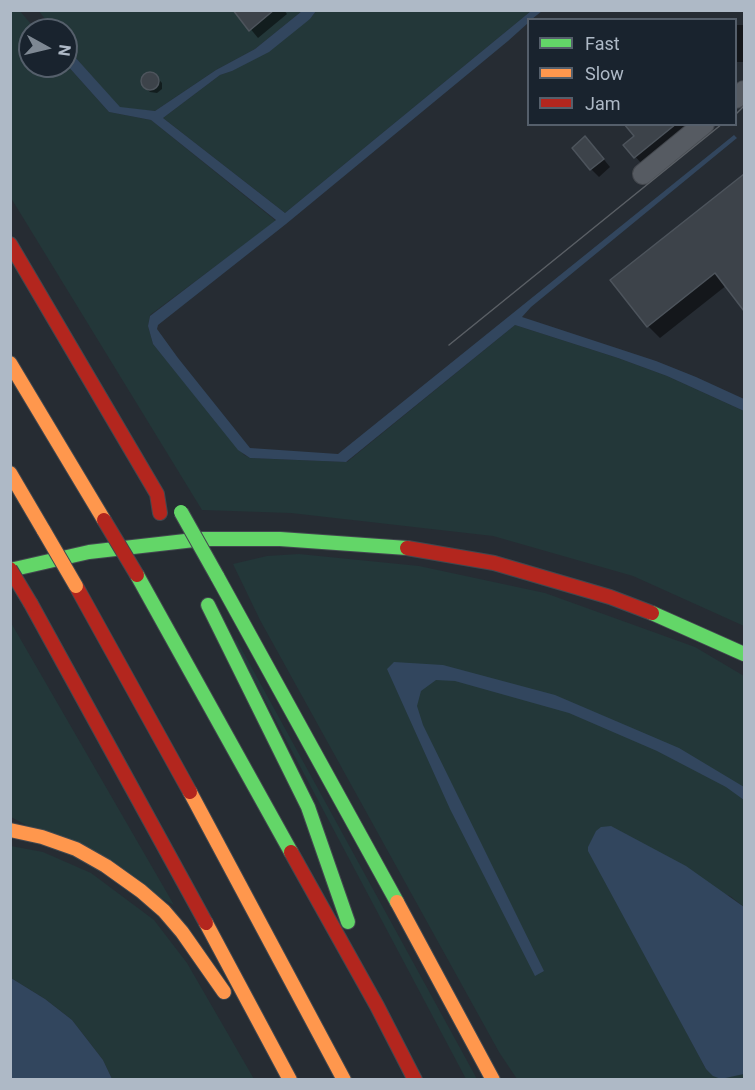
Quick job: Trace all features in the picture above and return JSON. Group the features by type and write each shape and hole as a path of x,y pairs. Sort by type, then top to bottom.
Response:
{"highway":[{"path":"10,244 157,494 165,522 184,559"},
{"path":"10,363 137,575 377,1006 415,1080"},
{"path":"10,473 162,740 344,1080"},
{"path":"157,494 181,512 449,995 493,1080"},
{"path":"288,1080 169,853 10,569 89,552 203,539 280,539 395,546 494,563 552,579 610,597 680,624 744,654"},
{"path":"204,597 308,807 377,1006"},
{"path":"10,830 42,837 76,849 106,866 164,911 182,932 288,1080"}],"street":[{"path":"643,174 702,126"}],"green space":[{"path":"11,11 20,11 26,18 18,18 18,78 78,77 109,112 151,120 276,221 150,315 148,326 153,344 244,455 250,458 347,462 515,325 618,358 667,376 744,411 744,626 633,576 493,536 291,513 202,510 11,198"},
{"path":"39,11 302,11 255,49 216,70 155,111 120,108 78,61 78,18 44,18"},
{"path":"316,11 531,11 285,213 163,118 220,75 232,71 310,19"},
{"path":"299,554 419,566 545,593 695,647 744,676 744,907 730,896 588,847 706,1069 721,1078 744,1074 744,1079 517,1079 499,1052 260,620 233,564 267,556"},
{"path":"10,621 174,905 11,817"},
{"path":"236,639 477,1079 466,1079 234,642"},
{"path":"11,846 43,852 91,873 154,920 187,963 254,1079 112,1079 103,1060 72,1020 45,999 11,978"}],"water":[{"path":"302,11 316,11 310,19 269,52 220,75 163,118 285,213 531,11 542,11 533,18 527,18 527,24 508,41 286,224 158,325 157,329 178,358 250,448 338,454 734,135 737,138 531,307 522,317 656,361 696,377 744,399 744,411 667,376 515,325 346,462 250,458 238,450 153,344 148,326 150,316 276,220 151,120 109,112 78,77 78,60 120,107 155,111 216,70 255,49"},
{"path":"394,662 443,665 555,695 679,748 744,787 744,800 726,787 657,751 569,713 455,681 436,680 421,691 417,706 423,725 544,971 535,976 450,809 387,669"},
{"path":"611,826 686,866 744,907 744,1074 721,1079 713,1076 706,1069 588,851 596,831 601,827"},
{"path":"11,978 45,999 72,1020 103,1060 112,1079 11,1079"}],"building":[{"path":"233,10 274,10 249,31"},
{"path":"146,72 154,72 159,77 157,88 146,90 141,85 141,77"},
{"path":"626,126 674,126 634,158 623,145 634,136"},
{"path":"585,136 604,159 590,170 572,148"},
{"path":"744,174 744,311 715,273 647,327 610,280"}],"tram line":[{"path":"737,113 744,106"},
{"path":"449,345 720,126"}],"traffic: fast":[{"path":"181,512 217,576"},
{"path":"10,570 89,552 203,539 280,539 407,548"},
{"path":"137,575 291,852"},
{"path":"217,576 397,902"},
{"path":"208,605 308,807 348,922"},
{"path":"652,613 744,654"}],"traffic: slow":[{"path":"10,363 104,520"},
{"path":"10,473 44,531"},
{"path":"44,531 76,586"},
{"path":"190,792 344,1080"},
{"path":"10,830 42,837 76,849 106,866 141,891 164,911 182,932 224,992"},
{"path":"397,902 493,1080"},
{"path":"206,923 290,1080"}],"traffic: jam":[{"path":"10,244 157,494 160,513"},
{"path":"104,520 137,575"},
{"path":"407,548 494,563 610,597 652,613"},
{"path":"10,569 31,604"},
{"path":"76,586 190,792"},
{"path":"31,604 206,923"},
{"path":"291,852 377,1006 415,1080"}]}
